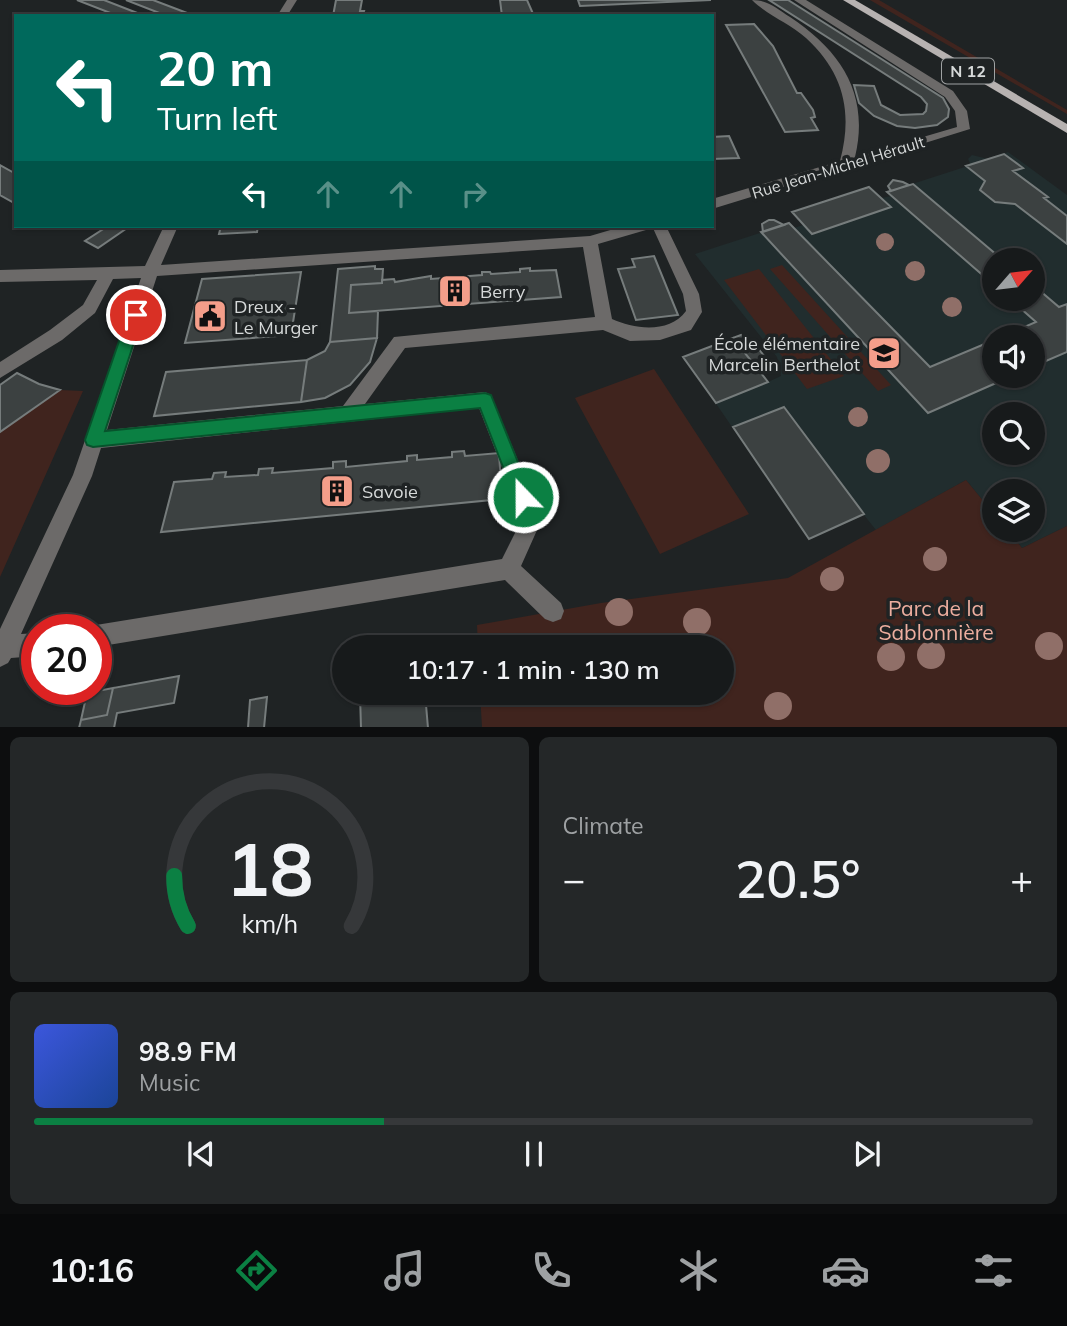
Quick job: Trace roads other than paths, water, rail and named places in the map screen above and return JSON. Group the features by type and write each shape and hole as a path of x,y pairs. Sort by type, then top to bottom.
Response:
{"main road":[{"name":"N 12","path":"848,0 1067,129"}],"street":[{"path":"757,0 809,34 839,68 853,112 854,134 845,165"},
{"name":"Rue Jean-Michel Hérault","path":"714,203 845,165 963,124 961,111 949,94 799,0"},
{"path":"2,651 82,477 151,270 170,228"},
{"path":"0,275 108,274 590,241 634,228"},
{"path":"348,414 400,342 604,323 630,334 660,333 685,325 694,313 691,294 661,228"},
{"path":"590,241 604,323"},
{"path":"0,372 56,335 89,309 108,274"},
{"path":"93,440 485,400 532,519 509,569"},
{"path":"509,569 553,611"},
{"path":"112,633 509,569"},
{"path":"2,651 21,647"}],"place":[{"name":"Berry","path":"455,291"},
{"name":"Dreux - Le Murger","path":"210,316"},
{"name":"École élémentaire Marcelin Berthelot","path":"884,353"},
{"name":"Savoie","path":"337,491"}],"park label":[{"name":"Parc de la Sablonnière","path":"936,620"}]}
